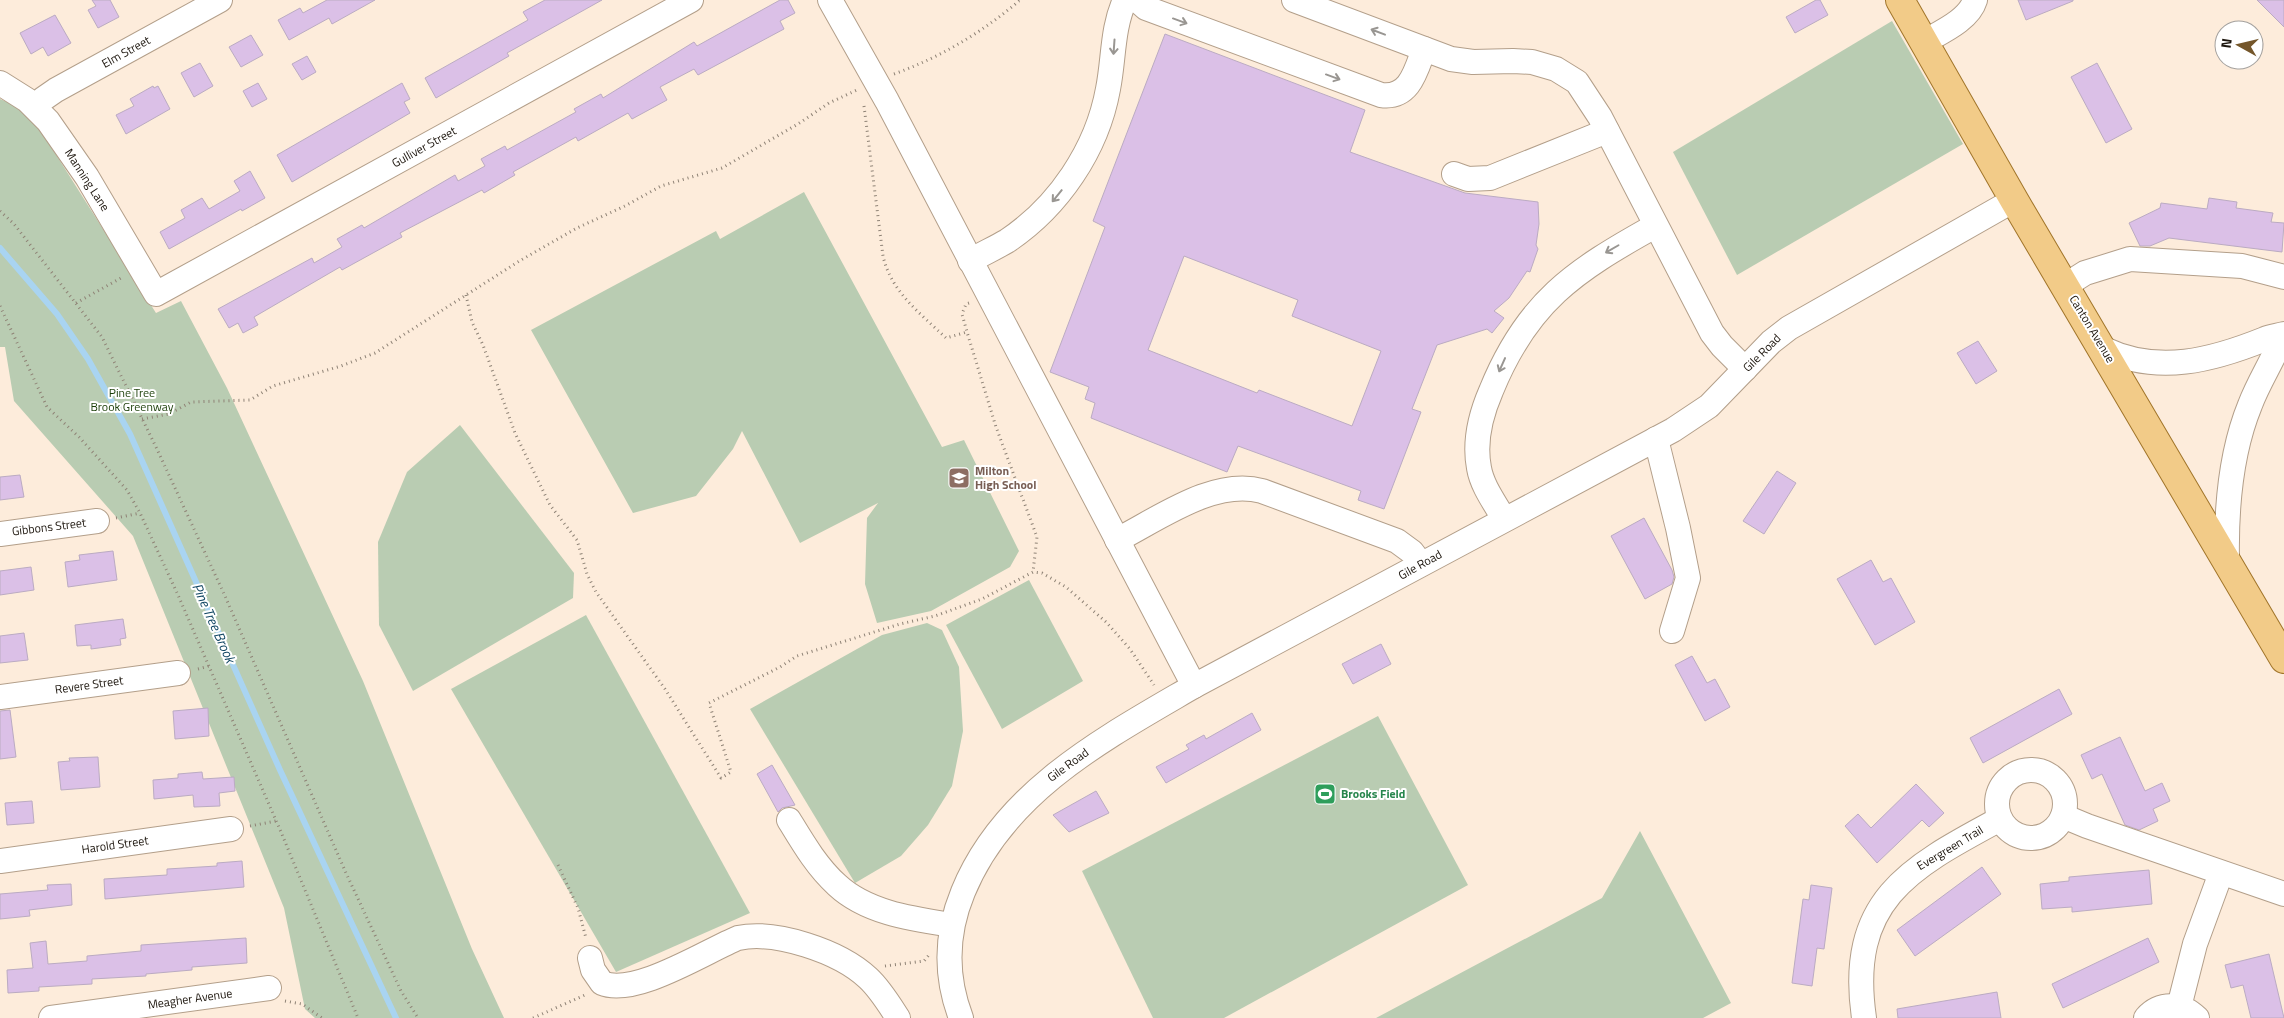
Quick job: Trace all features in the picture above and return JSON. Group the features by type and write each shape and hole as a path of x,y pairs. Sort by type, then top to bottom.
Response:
{"main road":[{"name":"Canton Avenue","path":"1900,0 2014,200 2104,349 2284,658"}],"street":[{"name":"Elm Street","path":"36,108 43,99 56,90 220,0"},
{"name":"Gulliver Street","path":"156,294 691,0"},
{"path":"830,0 857,48 869,84 970,261 1194,686"},
{"path":"970,261 1007,240 1035,219 1054,200 1080,162 1104,108 1111,76 1116,26 1125,0"},
{"path":"1137,0 1146,8 1381,95 1394,95 1404,90 1412,79 1424,49"},
{"path":"1294,0 1457,60 1473,62 1522,61 1541,64 1564,73 1577,82 1606,131 1654,226 1712,333 1745,369"},
{"path":"1924,42 1963,17 1974,5 1975,0"},
{"name":"Manning Lane","path":"0,83 18,93 36,108 52,127 87,177 156,294"},
{"path":"1454,174 1468,179 1490,178 1606,131"},
{"name":"Gile Road","path":"961,1018 954,999 949,946 952,925 959,900 977,862 993,837 1024,801 1078,757 1194,686 1686,423 1709,406 1771,342 1794,324 2014,200"},
{"path":"1504,519 1483,482 1479,470 1477,444 1486,404 1506,355 1528,321 1552,294 1594,260 1654,226"},
{"path":"2066,286 2085,273 2130,259 2242,266 2284,277"},
{"path":"2104,349 2128,359 2143,361 2191,361 2223,355 2267,338 2283,335"},
{"path":"2227,560 2228,508 2237,445 2249,407 2283,335"},
{"path":"1656,439 1688,578 1672,631"},
{"path":"1117,540 1198,498 1215,491 1242,487 1262,491 1397,540 1412,552 1421,564"},
{"name":"Gibbons Street","path":"0,534 97,521"},
{"name":"Revere Street","path":"0,697 178,673"},
{"path":"2032,770 2044,772 2058,783 2065,798 2063,816 2058,825 2049,833 2032,839 2014,834 2000,819 1997,802 2002,785 2016,773 2032,770"},
{"path":"2063,816 2284,894"},
{"name":"Evergreen Trail","path":"1864,1018 1861,979 1864,950 1871,924 1886,898 1906,876 1929,858 2000,819"},
{"path":"789,820 818,863 837,885 848,894 884,911 952,925"},
{"name":"Harold Street","path":"0,861 231,829"},
{"path":"2146,1018 2163,1007 2188,1012 2195,944 2221,873"},
{"path":"590,958 593,970 602,983 617,987 658,976 727,942 748,936 773,937 803,945 832,956 857,969 876,986 898,1018"},
{"name":"Meagher Avenue","path":"51,1018 269,988"}],"path":[{"path":"142,419 169,414 191,402 250,400 273,386 341,366 376,353 521,260 577,228 625,206 661,186 722,168 798,124 829,103 869,84 924,63 982,32 1019,1 1023,0"},
{"path":"869,84 883,256 889,278 896,288 946,338 967,332"},
{"path":"0,211 14,224 102,337 229,605 346,873 401,991 418,1018"},
{"path":"76,303 141,267"},
{"path":"987,293 966,304 962,314 996,427 1037,537 1033,572"},
{"path":"466,295 472,322 483,345 500,397 533,472 550,505 577,540 587,574 596,592 665,689 720,778 731,772 709,703 780,667 797,656 900,624 935,616 982,599 1033,572 1042,573 1066,587 1106,622 1130,648 1165,703"},
{"path":"0,306 47,407 78,437 127,490 140,513 279,826 358,1018"},
{"path":"558,865 578,908 590,958"},
{"path":"857,969 924,961 930,954"},
{"path":"533,1018 586,994 602,983"},
{"path":"269,988 271,1002 292,1001 302,1004 322,1018"}],"green space":[{"path":"1892,21 1963,144 1737,275 1673,152"},
{"name":"Pine Tree Brook Greenway","path":"0,99 21,108 43,134 156,313 181,301 227,388 363,681 472,949 504,1018 315,1018 305,1009 284,908 133,536 14,401 5,347 0,347"},
{"path":"804,192 942,447 964,440 1019,551 1010,567 931,611 877,623 865,584 867,518 878,503 800,543 742,431 733,449 696,496 633,513 531,330 716,231 720,239"},
{"path":"460,425 574,573 573,598 413,691 379,625 378,542 407,472"},
{"path":"1029,580 1083,681 1002,729 946,625"},
{"path":"586,615 750,913 616,972 451,689"},
{"path":"927,623 942,630 959,667 963,731 952,786 928,825 901,856 855,883 750,709 882,635"},
{"name":"Brooks Field","path":"1378,716 1468,885 1224,1018 1153,1018 1082,871"},
{"path":"1640,831 1731,1003 1703,1018 1376,1018 1602,898"}],"building":[{"path":"92,0 110,0 119,17 98,28 88,10 96,6"},
{"path":"327,0 375,0 332,24 329,18 289,40 278,20 300,8 303,13"},
{"path":"545,0 602,0 507,53 509,56 436,98 425,78 528,20 523,12"},
{"path":"780,0 788,0 795,13 780,21 784,29 698,75 694,69 660,87 667,100 632,119 628,113 578,141 576,137 513,172 515,175 484,193 482,190 400,233 402,237 342,270 340,267 254,317 258,325 243,333 238,323 229,328 218,309 312,258 314,263 342,247 337,239 362,225 364,228 455,175 458,181 485,166 481,159 505,146 507,150 576,112 574,109 601,94 603,98 694,42 697,46"},
{"path":"1816,0 1820,0 1828,15 1795,33 1786,17"},
{"path":"2018,0 2073,0 2073,1 2026,20"},
{"path":"2257,0 2284,0 2284,27"},
{"path":"55,15 71,43 48,56 43,47 31,54 20,33"},
{"path":"1165,34 1365,110 1350,152 1465,193 1538,202 1539,224 1536,245 1538,249 1530,272 1527,271 1509,298 1494,311 1504,318 1492,333 1487,329 1437,345 1412,409 1421,412 1384,509 1358,500 1361,491 1238,446 1227,472 1091,418 1095,403 1085,399 1089,387 1050,372 1105,227 1093,221","holes":["1184,256 1298,300 1292,316 1381,351 1352,426 1259,390 1257,393 1148,350"]},
{"path":"251,35 263,55 241,67 229,47"},
{"path":"307,56 316,72 302,80 292,64"},
{"path":"200,63 213,86 194,97 181,73"},
{"path":"2097,63 2132,129 2106,143 2071,77"},
{"path":"258,83 267,99 252,107 243,91"},
{"path":"402,83 410,99 404,102 410,113 292,182 277,155"},
{"path":"153,86 154,88 158,86 170,109 126,134 116,115 134,106 130,99"},
{"path":"250,171 265,198 242,211 241,209 169,249 160,232 185,218 181,210 202,198 209,209 240,191 234,181"},
{"path":"2209,198 2237,202 2236,208 2273,213 2271,222 2284,223 2282,252 2169,238 2150,246 2140,246 2129,223 2160,208 2161,203 2207,209"},
{"path":"1978,341 1997,371 1976,384 1957,353"},
{"path":"1777,471 1796,483 1764,534 1743,521"},
{"path":"20,475 24,497 0,500 0,477"},
{"path":"1644,518 1674,577 1672,584 1645,599 1611,536"},
{"path":"113,551 117,580 68,587 65,562 80,560 79,555"},
{"path":"1871,560 1883,582 1891,578 1915,622 1875,645 1837,579"},
{"path":"31,567 34,590 0,595 0,571"},
{"path":"123,619 126,638 120,639 121,645 91,649 91,645 77,646 75,625"},
{"path":"24,633 28,660 0,663 0,636"},
{"path":"1381,644 1391,664 1353,684 1342,664"},
{"path":"1692,656 1707,683 1715,679 1730,707 1705,721 1675,665"},
{"path":"2059,689 2072,714 1983,763 1970,738"},
{"path":"208,708 209,736 175,739 173,711"},
{"path":"10,710 16,757 0,759 0,711"},
{"path":"1252,713 1261,730 1166,783 1156,767 1189,749 1186,745 1204,735 1206,739"},
{"path":"2120,737 2145,791 2162,783 2170,801 2153,809 2158,821 2139,830 2125,825 2102,774 2092,779 2081,755"},
{"path":"98,757 100,787 61,790 58,762 70,761 69,758"},
{"path":"772,765 795,805 782,808 778,812 757,774"},
{"path":"202,772 203,779 234,777 235,791 219,793 220,806 194,807 193,795 154,799 153,780 178,778 178,774"},
{"path":"1916,784 1944,813 1929,827 1922,820 1877,863 1845,826 1858,814 1871,828"},
{"path":"1096,791 1109,813 1069,832 1053,815"},
{"path":"32,801 34,823 7,825 5,803"},
{"path":"242,861 244,887 105,899 104,879 167,875 167,869 217,866 217,863"},
{"path":"1982,867 2001,894 1915,956 1897,930"},
{"path":"2149,870 2152,904 2072,912 2072,907 2042,909 2040,884 2069,881 2069,877"},
{"path":"71,884 72,905 29,910 30,916 0,919 0,894 48,890 47,885"},
{"path":"1811,885 1832,888 1824,949 1817,948 1812,986 1792,983 1803,899 1809,900"},
{"path":"246,938 247,963 192,967 192,970 146,974 146,976 92,979 92,984 39,987 39,991 8,993 7,970 33,968 30,943 46,941 48,964 87,961 87,956 141,951 141,945"},
{"path":"2148,938 2159,962 2063,1008 2052,984"},
{"path":"2269,954 2284,1018 2251,1018 2243,985 2231,988 2225,965"},
{"path":"1997,992 2001,1018 1898,1018 1897,1009"}],"waterway":[{"name":"Pine Tree Brook","path":"0,248 57,314 88,359 130,434 280,770 396,1018"}],"place":[{"name":"Milton High School","path":"959,478"},
{"name":"Brooks Field","path":"1325,794"}]}
